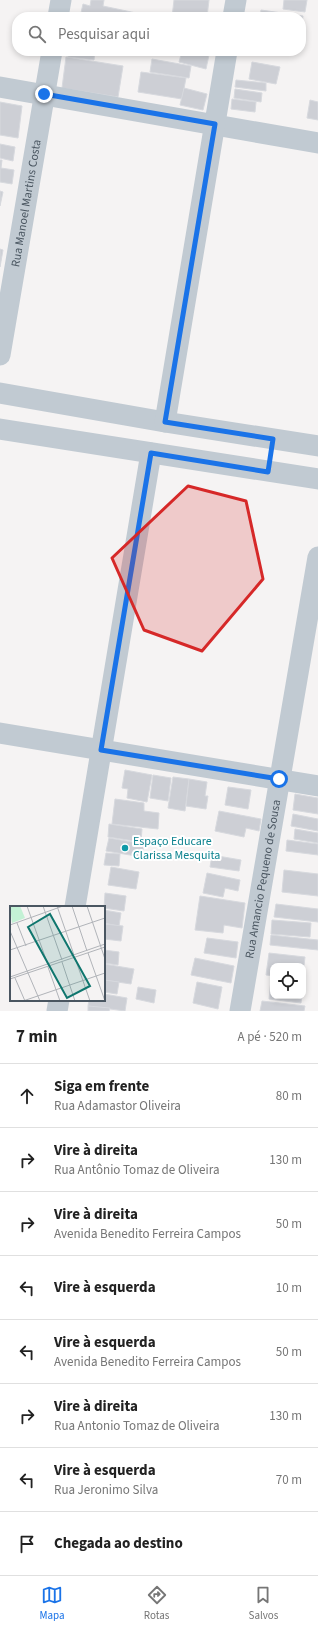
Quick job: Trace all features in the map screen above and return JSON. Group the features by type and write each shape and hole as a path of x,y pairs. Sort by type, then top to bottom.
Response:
{"street":[{"path":"59,12 61,0"},
{"path":"234,12 236,0"},
{"name":"Rua Manoel Martins Costa","path":"0,355 51,56"},
{"path":"165,422 227,56"},
{"path":"0,87 318,143"},
{"path":"0,393 165,422 318,446"},
{"path":"0,429 318,479"},
{"path":"268,472 273,439"},
{"path":"75,906 151,453"},
{"name":"Rua Amancio Pequeno de Sousa","path":"240,1011 318,557"},
{"path":"0,733 318,786"},
{"path":"57,1011 59,1001"}],"highlighted area":[{"path":"188,486 246,501 263,579 202,651 144,630 112,558"}],"building":[{"path":"91,0 104,0 103,6 131,12 81,12 83,4 90,6"},
{"path":"174,0 209,0 208,12 173,12"},
{"path":"284,0 307,0 305,12 283,9"},
{"path":"261,10 275,12 261,12"},
{"path":"68,56 94,56 94,60"},
{"path":"181,56 209,56 206,69 179,62"},
{"path":"66,57 123,66 118,97 62,88"},
{"path":"152,59 191,66 189,78 150,72"},
{"path":"252,62 280,67 276,84 249,79"},
{"path":"141,72 186,78 182,99 138,92"},
{"path":"236,80 266,83 266,91 235,87"},
{"path":"184,88 207,94 203,110 180,105"},
{"path":"235,89 262,93 261,102 234,98"},
{"path":"232,99 256,102 255,112 231,109"},
{"path":"310,100 318,102 318,120 307,118"},
{"path":"0,102 22,106 18,138 0,135"},
{"path":"0,144 15,147 13,161 0,158"},
{"path":"0,160 2,160 1,168 14,170 12,184 0,182"},
{"path":"0,191 3,192 0,206"},
{"path":"0,249 3,250 0,267"},
{"path":"125,770 152,775 147,802 127,798 128,789 122,788"},
{"path":"153,775 171,778 168,801 150,798"},
{"path":"173,777 189,779 185,811 168,808"},
{"path":"189,779 207,782 205,796 208,796 206,809 186,806"},
{"path":"228,787 251,790 248,809 225,805"},
{"path":"295,794 318,798 318,814 293,810"},
{"path":"115,799 144,803 144,811 159,813 158,829 112,824"},
{"path":"219,811 261,819 259,831 246,828 244,837 215,831"},
{"path":"293,814 318,819 318,831 291,826"},
{"path":"109,824 142,829 141,842 108,837"},
{"path":"295,829 318,833 318,843 294,839"},
{"name":"Espaço Educare Clarissa Mesquita","path":"109,838 144,844 142,857 106,851"},
{"path":"287,840 318,844 318,855 286,851"},
{"path":"106,853 120,854 119,866 104,865"},
{"path":"212,855 241,860 239,871 210,867"},
{"path":"111,867 139,872 136,889 108,885"},
{"path":"284,870 318,874 318,896 282,892"},
{"path":"207,873 240,880 238,891 225,888 223,897 203,893"},
{"path":"105,893 126,896 124,911 105,908"},
{"path":"200,896 245,903 242,928 224,925 223,933 195,930"},
{"path":"276,904 318,909 318,922 274,917"},
{"path":"105,910 121,913 119,926 105,923"},
{"path":"272,920 311,923 310,937 271,934"},
{"path":"105,924 123,926 121,941 105,939"},
{"path":"271,935 318,940 318,950 270,945"},
{"path":"207,938 238,942 236,958 204,953"},
{"path":"105,950 119,952 118,965 105,963"},
{"path":"269,953 305,957 304,963 270,963 270,976 266,975"},
{"path":"195,958 234,966 231,983 191,975"},
{"path":"105,964 134,969 131,984 105,980"},
{"path":"105,980 119,982 117,994 105,992"},
{"path":"197,982 222,987 218,1009 193,1003"},
{"path":"138,987 156,990 154,1003 136,999"},
{"path":"270,990 270,999 302,999 301,1003 269,999"},
{"path":"105,994 127,998 125,1011 88,1006 89,1001 105,1001"},
{"path":"262,1001 305,1006 304,1011 260,1011"},
{"path":"88,1006 110,1008 109,1011 88,1011"}],"place":[{"name":"Espaço Educare Clarissa Mesquita","path":"125,848"}],"route":[{"path":"44,94 215,124 165,422 273,439 268,472 151,453 101,750 279,779"}]}
